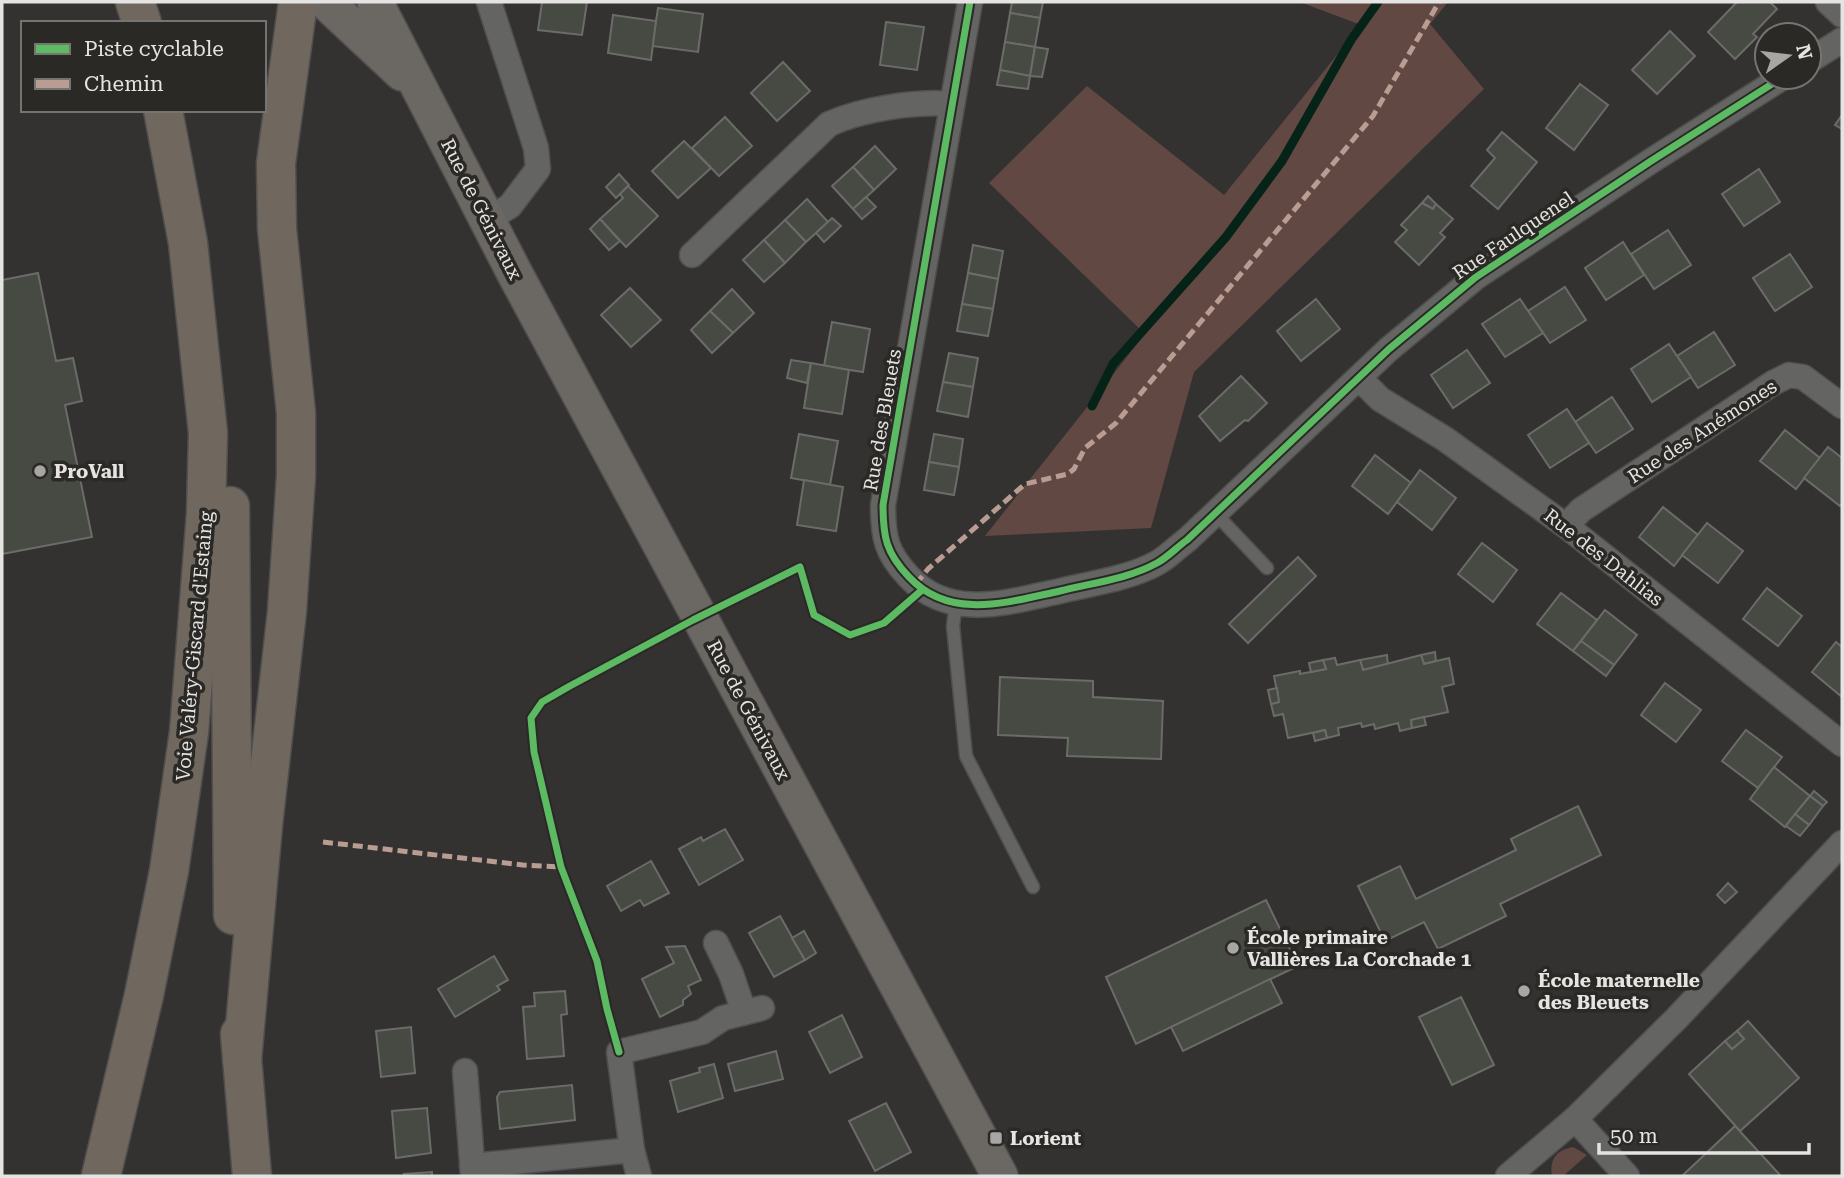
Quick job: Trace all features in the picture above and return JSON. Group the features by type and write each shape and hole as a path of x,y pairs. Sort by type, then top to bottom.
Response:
{"highway":[{"path":"135,2 141,21"},
{"path":"242,1060 263,825 287,611 295,489 296,413 277,229 276,163 298,2"},
{"name":"Voie Valéry-Giscard d'Estaing","path":"100,1176 144,995 169,870 189,732 206,513 208,433 188,243 163,112"},
{"path":"188,243 228,408 233,947 252,1176"}],"street":[{"name":"Rue de Génivaux","path":"326,2 422,93"},
{"name":"Rue de Génivaux","path":"375,2 487,220 1000,1176"},
{"path":"487,220 510,206 538,169 536,148 489,2"},
{"name":"Rue des Bleuets","path":"970,2 883,505 883,532 890,551 904,572 922,590 942,600 966,605 1000,604 1131,574 1159,562"},
{"path":"1828,2 1842,15"},
{"path":"1823,52 1842,40"},
{"name":"Rue Faulquenel","path":"1159,562 1187,540 1399,341 1476,277 1761,91"},
{"path":"692,255 829,124 846,117 918,104 952,104"},
{"name":"Rue des Anémones","path":"1566,526 1581,510 1789,375 1803,377 1842,406"},
{"name":"Rue des Dahlias","path":"1360,379 1380,399 1445,439 1566,526 1842,744"},
{"path":"1522,1172 1677,1018 1842,843"},
{"path":"639,1176 632,1150 619,1052 702,1032 723,1018 753,1010 716,943"},
{"path":"465,1071 472,1171 632,1150"},
{"path":"1575,1119 1627,1176"}],"lane":[{"path":"1215,513 1267,568"},
{"path":"956,603 953,626 966,756 1033,887"}],"shaded area":[{"path":"1300,2 1448,2 1430,24 1484,89 1194,372 1151,528 985,536 1145,334 989,183 1087,86 1224,195 1361,25"},
{"path":"1573,1147 1587,1155 1563,1176 1552,1176 1555,1157"}],"building":[{"path":"542,2 587,2 582,35 538,30"},
{"path":"1012,2 1043,2 1040,18 1010,13"},
{"path":"1737,2 1770,2 1777,9 1765,21 1753,21 1753,41 1735,59 1708,32"},
{"path":"658,8 703,14 698,52 652,46"},
{"path":"1010,13 1040,18 1035,47 1005,42"},
{"path":"613,15 656,21 651,60 608,53"},
{"path":"886,22 924,27 917,70 880,65"},
{"path":"1670,31 1695,56 1657,94 1632,70"},
{"path":"1005,42 1035,47 1030,76 1000,70"},
{"path":"1035,47 1048,49 1042,77 1030,76"},
{"path":"783,62 810,91 777,121 751,93"},
{"path":"1000,70 1030,76 1028,89 997,85"},
{"path":"1580,84 1608,105 1574,150 1546,128"},
{"path":"1842,115 1842,129 1835,125"},
{"path":"725,117 752,146 719,176 692,148"},
{"path":"1502,132 1537,162 1498,209 1471,186 1495,158 1487,150"},
{"path":"684,141 711,168 678,198 652,171"},
{"path":"875,146 896,169 874,190 853,167"},
{"path":"853,167 874,190 853,209 832,186"},
{"path":"1759,169 1780,202 1744,226 1722,194"},
{"path":"619,174 629,185 616,198 606,187"},
{"path":"628,186 658,216 626,247 600,219 623,198 620,194"},
{"path":"1428,196 1436,204 1433,209 1422,203"},
{"path":"866,197 876,207 862,219 853,209"},
{"path":"807,199 828,222 806,242 785,220"},
{"path":"1422,203 1433,209 1436,204 1453,219 1440,233 1445,237 1419,265 1395,242 1407,230 1401,225"},
{"path":"832,218 841,226 824,242 816,233"},
{"path":"600,219 620,241 609,250 590,229"},
{"path":"785,220 806,242 785,263 764,240"},
{"path":"1668,230 1691,265 1654,289 1631,254"},
{"path":"764,240 785,263 764,282 743,260"},
{"path":"1623,242 1644,275 1606,300 1585,268"},
{"path":"973,245 1003,251 998,279 968,273"},
{"path":"1790,254 1812,287 1775,311 1753,278"},
{"name":"ProVall","path":"38,273 56,361 73,358 82,401 65,405 92,537 2,554 2,280"},
{"path":"968,273 998,279 993,309 962,304"},
{"path":"1565,287 1586,320 1550,343 1528,311"},
{"path":"630,288 661,320 631,347 601,315"},
{"path":"732,289 754,313 733,333 710,311"},
{"path":"1316,299 1340,329 1301,361 1277,331"},
{"path":"1520,299 1543,333 1505,357 1482,324"},
{"path":"962,304 993,309 988,336 957,331"},
{"path":"710,311 733,333 712,353 691,330"},
{"path":"832,322 870,329 863,372 824,366"},
{"path":"1714,332 1735,365 1698,388 1677,356"},
{"path":"1669,344 1691,377 1652,402 1631,369"},
{"path":"1467,350 1490,383 1453,408 1431,375"},
{"path":"949,353 978,358 973,387 943,382"},
{"path":"791,360 811,363 807,383 787,378"},
{"path":"811,363 849,370 842,414 804,408"},
{"path":"1241,376 1267,403 1220,441 1199,416"},
{"path":"943,382 973,387 968,417 937,411"},
{"path":"1612,397 1633,429 1596,453 1575,422"},
{"path":"1567,409 1589,443 1550,468 1528,435"},
{"path":"1785,430 1820,458 1796,489 1760,461"},
{"path":"799,434 838,441 830,485 791,478"},
{"path":"934,434 963,439 959,467 929,462"},
{"path":"1828,447 1842,458 1840,506 1804,478"},
{"path":"1375,455 1411,483 1388,514 1352,486"},
{"path":"929,462 959,467 954,495 924,490"},
{"path":"1420,470 1456,498 1432,530 1397,502"},
{"path":"804,480 843,487 836,531 797,525"},
{"path":"1663,507 1698,535 1674,566 1639,537"},
{"path":"1707,523 1743,551 1718,583 1682,555"},
{"path":"1482,543 1517,570 1493,602 1458,574"},
{"path":"1298,557 1316,576 1248,643 1229,624"},
{"path":"1767,588 1802,616 1778,646 1743,619"},
{"path":"1561,593 1597,620 1573,651 1537,624"},
{"path":"1605,610 1637,635 1614,665 1581,641"},
{"path":"1581,641 1614,665 1606,676 1573,651"},
{"path":"1836,642 1842,647 1842,697 1812,672"},
{"path":"1435,652 1436,661 1424,664 1421,655"},
{"path":"1387,655 1388,665 1363,670 1360,660"},
{"path":"1421,655 1424,664 1449,658 1454,684 1442,687 1448,712 1411,720 1412,728 1400,731 1398,723 1375,729 1374,724 1362,727 1361,723 1338,728 1339,735 1327,738 1325,730 1288,738 1283,714 1274,716 1271,704 1279,702 1274,676 1326,669 1323,660 1335,658 1337,665 1360,660 1363,670"},
{"path":"1323,660 1326,669 1311,672 1309,663"},
{"path":"1000,677 1093,681 1093,697 1163,701 1161,759 1067,756 1068,738 998,735"},
{"path":"1665,683 1701,710 1676,742 1641,715"},
{"path":"1277,688 1279,702 1271,704 1268,690"},
{"path":"1424,717 1426,725 1412,728 1411,720"},
{"path":"1325,730 1327,738 1315,741 1313,733"},
{"path":"1746,730 1782,757 1758,788 1722,761"},
{"path":"1774,767 1810,796 1785,827 1750,799"},
{"path":"1814,791 1827,802 1823,806 1810,796"},
{"path":"1810,796 1823,806 1809,825 1795,814"},
{"path":"1578,806 1601,855 1500,904 1506,916 1438,949 1424,922 1385,941 1358,886 1400,866 1416,899 1516,850 1511,839"},
{"path":"1795,814 1809,825 1800,836 1786,826"},
{"path":"725,829 743,860 699,885 679,849 701,837 703,841"},
{"path":"651,861 669,893 644,906 640,900 621,911 607,886"},
{"path":"1728,883 1737,892 1725,903 1717,895"},
{"path":"1266,900 1298,966 1136,1044 1106,977"},
{"path":"780,916 805,960 774,977 749,933"},
{"path":"804,931 816,953 805,960 792,938"},
{"path":"685,946 701,980 688,986 691,994 683,1000 683,1005 660,1017 642,979 674,963 666,947"},
{"path":"494,956 508,980 497,986 500,990 455,1017 438,989"},
{"path":"1270,979 1282,1003 1183,1051 1171,1027"},
{"path":"565,991 567,1014 561,1015 564,1056 527,1059 523,1007 535,1006 534,993"},
{"path":"1461,997 1494,1065 1452,1085 1419,1017"},
{"path":"842,1015 862,1057 830,1073 809,1032"},
{"path":"1748,1021 1799,1078 1740,1131 1689,1074 1725,1041 1732,1049 1744,1039 1737,1031"},
{"path":"411,1027 415,1073 381,1077 376,1031"},
{"path":"1737,1031 1744,1039 1732,1049 1725,1041"},
{"path":"776,1051 783,1079 735,1091 728,1064"},
{"path":"714,1064 723,1098 678,1112 670,1081 700,1072 699,1068"},
{"path":"572,1085 575,1120 500,1129 497,1097 500,1092"},
{"path":"886,1103 911,1152 875,1171 849,1121"},
{"path":"427,1108 431,1153 396,1158 392,1111"},
{"path":"1735,1126 1781,1176 1682,1176"},
{"path":"432,1172 432,1176 404,1174"}],"waterway":[{"path":"1092,406 1113,364 1226,237 1282,161 1351,40 1378,2"}],"marked path":[{"path":"916,584 928,569 1025,484 1068,474 1074,469 1085,448 1116,423 1373,116 1439,2"},
{"path":"323,842 561,867"}],"cycle path":[{"path":"970,2 883,505 887,544 901,568 925,591 961,604 1000,603 1040,595 1122,577 1161,561 1187,540 1389,349 1476,277 1761,91"},
{"path":"619,1052 597,961 561,867 534,752 531,718 542,702 568,687 800,567 814,615 850,635 884,623 922,590"}],"place":[{"name":"ProVall","path":"40,471"},
{"name":"École primaire Vallières La Corchade 1","path":"1233,948"},
{"name":"École maternelle des Bleuets","path":"1524,991"},
{"name":"Lorient","path":"996,1138"}]}
